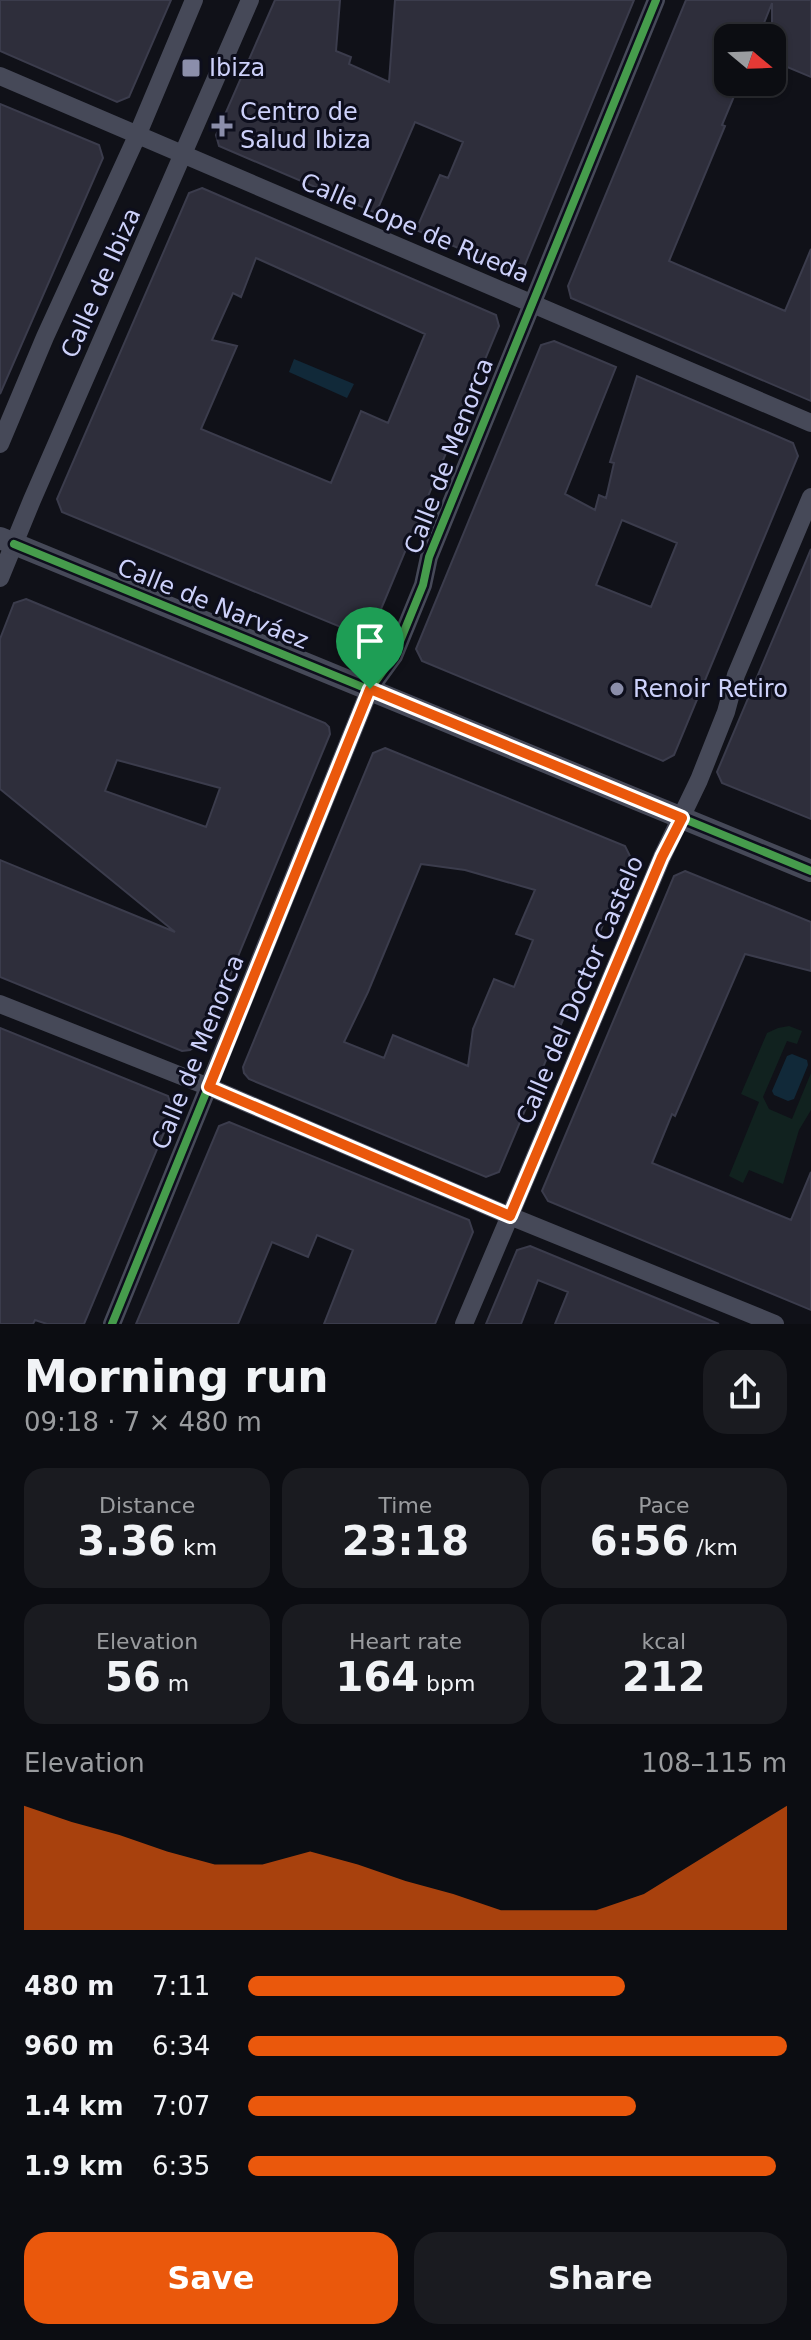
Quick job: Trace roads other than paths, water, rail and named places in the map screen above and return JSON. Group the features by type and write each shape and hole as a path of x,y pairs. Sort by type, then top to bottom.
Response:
{"street":[{"name":"Calle de Ibiza","path":"0,444 194,0"},
{"name":"Calle de Menorca","path":"112,1324 370,689 394,656 423,585 429,557 530,304 656,0"},
{"name":"Calle de Ibiza","path":"0,578 7,541 183,156 246,3"},
{"name":"Calle Lope de Rueda","path":"0,76 811,423"},
{"name":"Calle del Doctor Castelo","path":"464,1324 662,857 682,818 726,712 736,675 811,497"},
{"name":"Calle de Narváez","path":"7,541 811,871"},
{"path":"0,1004 209,1087 510,1216 775,1324"}],"water":[{"path":"294,359 354,384 347,398 289,372"},
{"path":"792,1054 807,1060 808,1065 794,1099 788,1101 772,1091 787,1056"}],"place":[{"name":"Ibiza","path":"191,68"},
{"name":"Centro de Salud Ibiza","path":"222,126"},
{"name":"Renoir Retiro","path":"617,689"}]}
